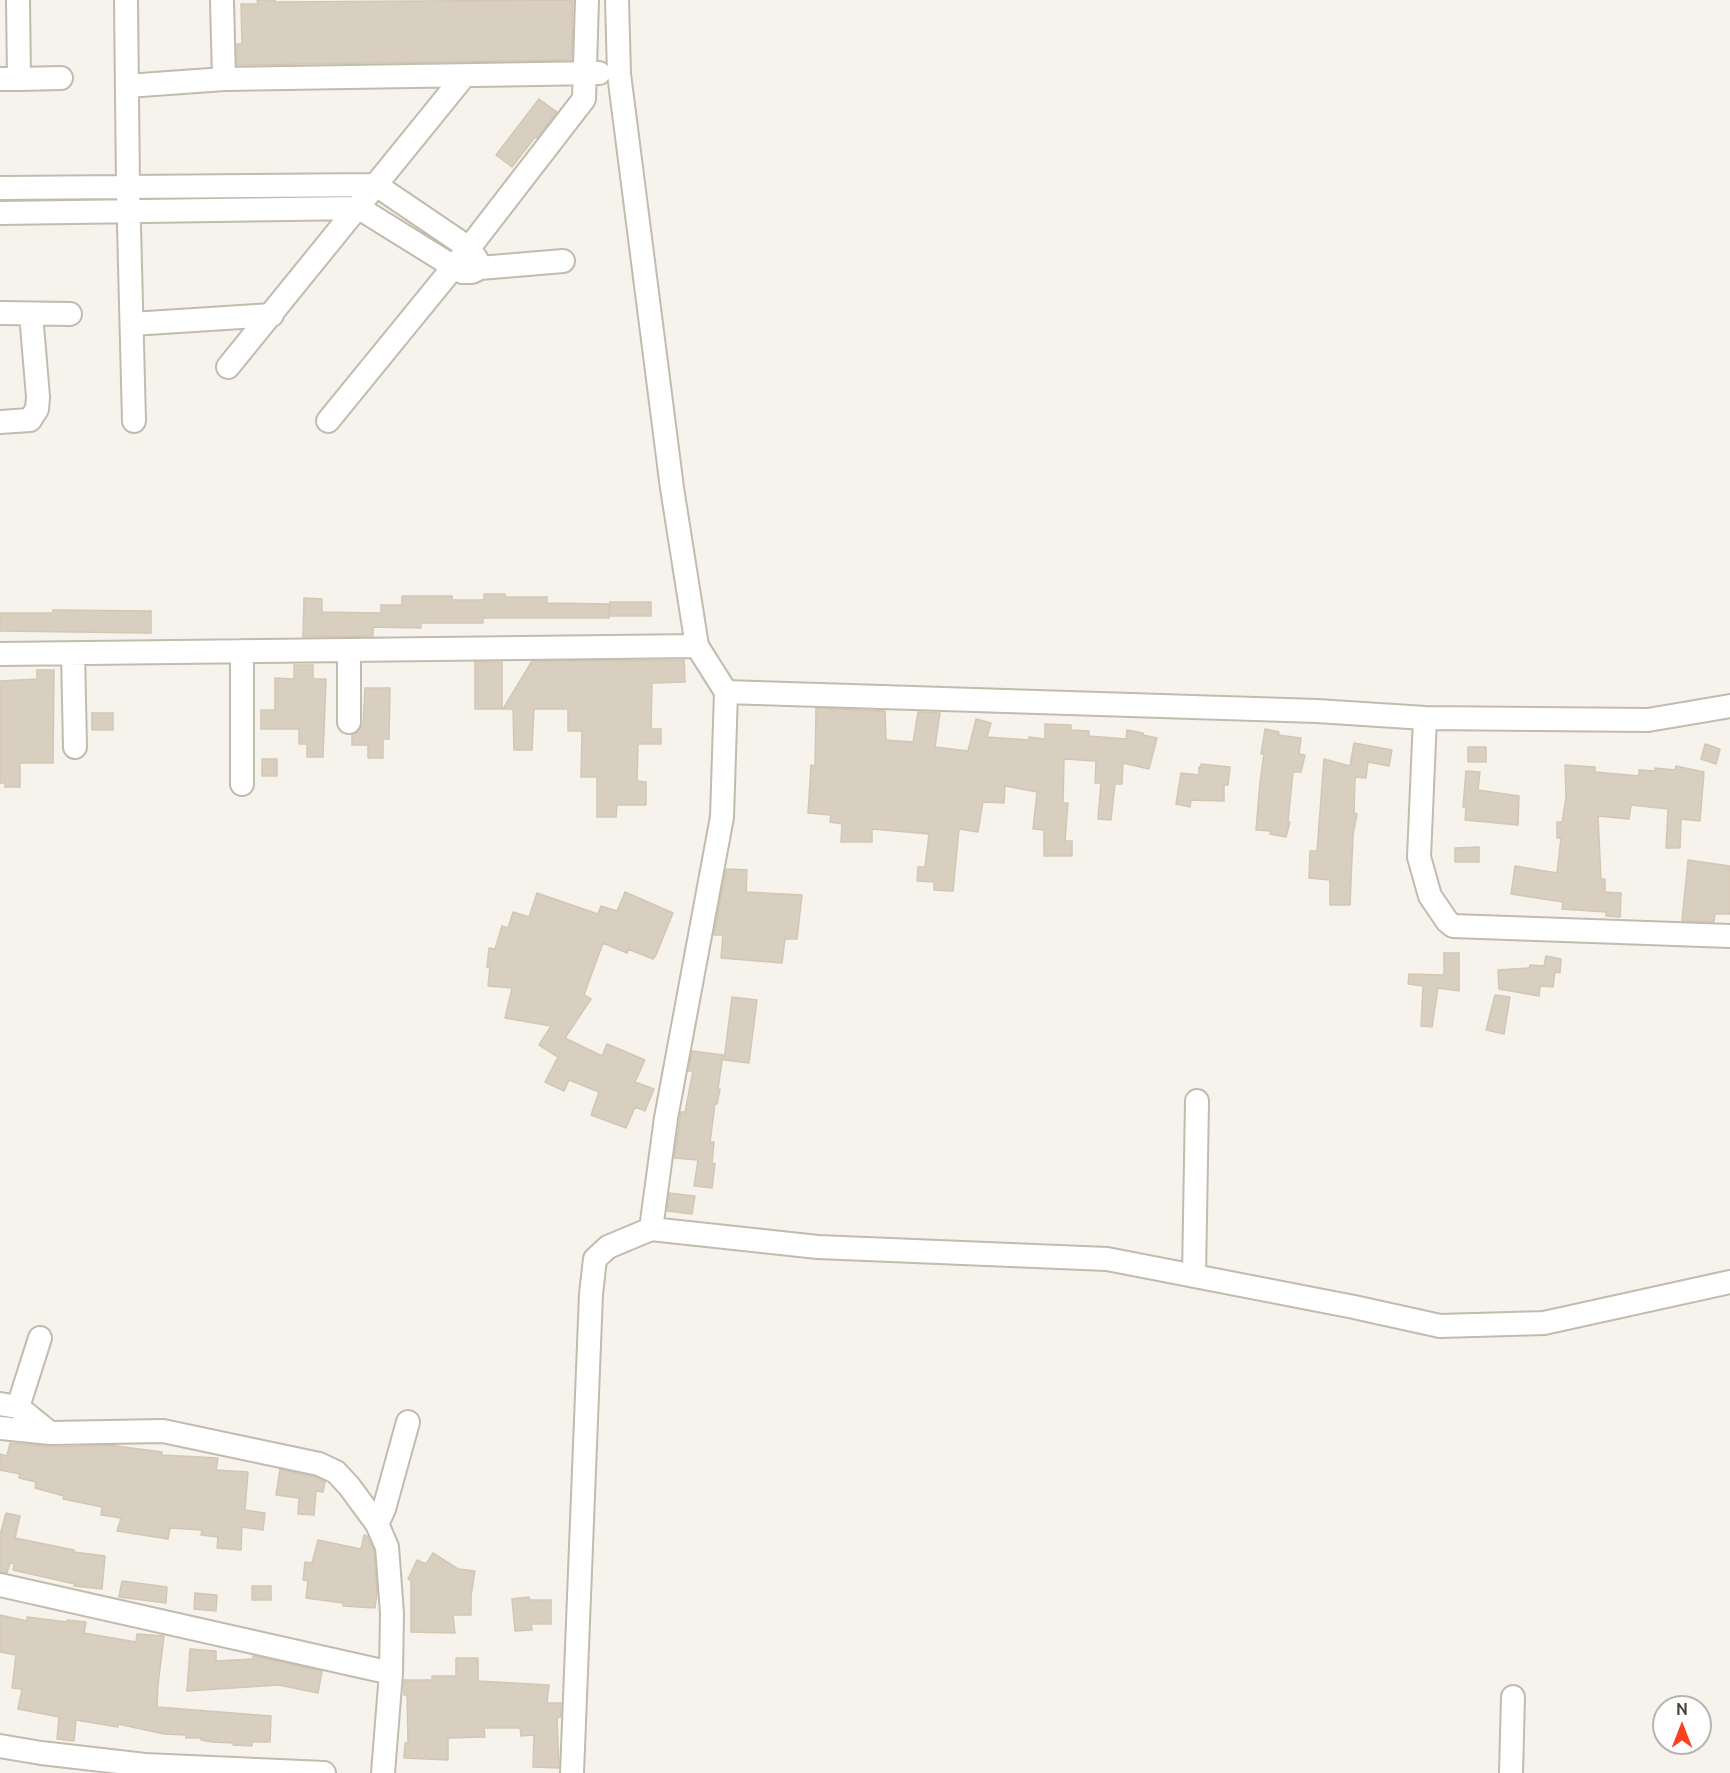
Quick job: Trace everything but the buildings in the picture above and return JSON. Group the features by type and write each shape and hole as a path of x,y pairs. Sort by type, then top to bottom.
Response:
{"street":[{"path":"18,0 9,79 61,78"},
{"path":"126,0 134,422"},
{"path":"222,0 224,79"},
{"path":"0,213 359,208 467,273 584,99 587,0"},
{"path":"617,0 619,74 672,488 697,646 726,692 722,817 665,1128 651,1229"},
{"path":"127,86 224,79 619,74"},
{"path":"228,367 464,76"},
{"path":"0,188 376,185 475,258 563,261"},
{"path":"328,422 453,266"},
{"path":"0,313 70,314"},
{"path":"0,422 30,420 37,409 31,314"},
{"path":"132,324 272,315"},
{"path":"0,654 697,646"},
{"path":"349,650 349,722"},
{"path":"242,651 242,784"},
{"path":"73,653 75,747"},
{"path":"726,692 1305,711 1425,718 1648,720 1730,706"},
{"path":"1425,718 1419,857 1430,896 1453,926 1730,936"},
{"path":"1194,1276 1197,1101"},
{"path":"572,1773 591,1306 595,1259 608,1247 651,1229 818,1247 1107,1259 1440,1326 1544,1323 1730,1282"},
{"path":"40,1338 9,1406 50,1433"},
{"path":"376,1514 390,1485 408,1422"},
{"path":"0,1428 50,1433 163,1431 319,1464 336,1472 376,1514 387,1547 391,1581 391,1673 383,1773"},
{"path":"0,1585 391,1673"},
{"path":"1511,1773 1514,1697"},
{"path":"0,1746 144,1769 324,1773"}]}
